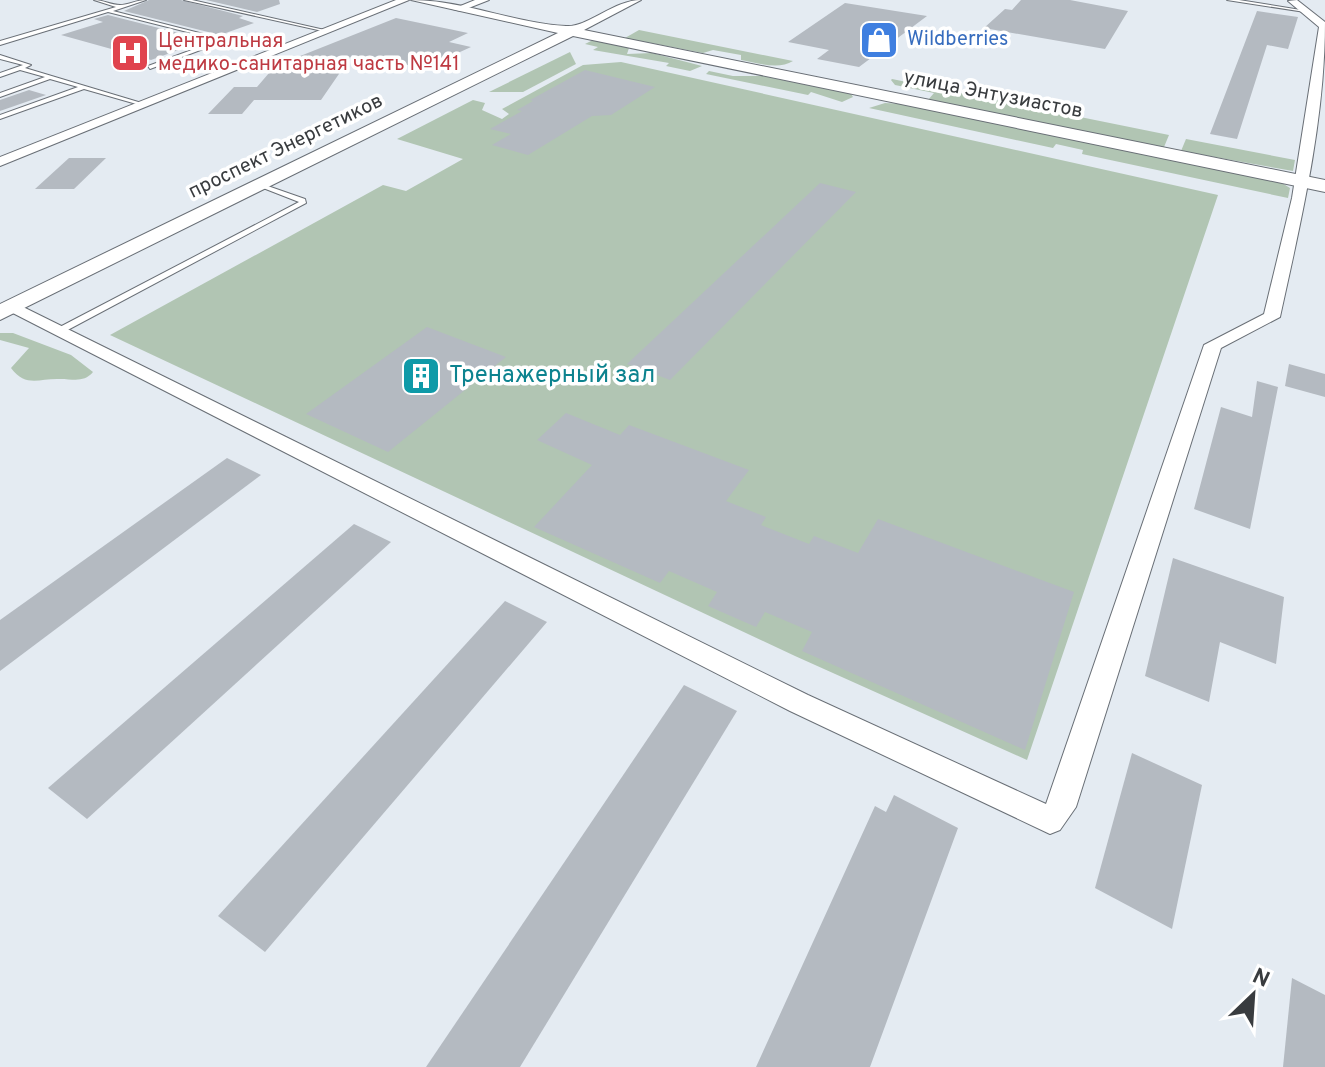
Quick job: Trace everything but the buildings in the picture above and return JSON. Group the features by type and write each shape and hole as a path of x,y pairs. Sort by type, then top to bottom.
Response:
{"main road":[{"name":"улица Энтузиастов","path":"417,0 1325,186"},
{"name":"проспект Энергетиков","path":"4,305 182,224 349,141 562,30 611,0"},
{"name":"проспект Энергетиков","path":"4,305 161,216 326,136 635,0"},
{"path":"326,136 349,141"},
{"path":"240,178 260,185"},
{"path":"161,216 182,224"}],"street":[{"path":"0,162 404,0"},
{"path":"458,9 484,0"},
{"path":"4,305 799,703 1050,820 1062,807 1213,345 1272,317 1302,181 1322,68 1324,26 1299,6"}],"lane":[{"path":"96,0 122,7"},
{"path":"0,43 144,0"},
{"path":"186,0 327,31"},
{"path":"1229,0 1299,6"},
{"path":"108,11 224,40 150,67"},
{"path":"0,57 28,65 0,75"},
{"path":"20,68 142,104"},
{"path":"0,95 51,77"},
{"path":"0,117 83,87"},
{"path":"59,331 302,203 303,200 260,185"}],"green space":[{"path":"639,30 793,61 768,65 741,60 741,55 713,50 703,53 625,38"},
{"path":"593,40 629,48 627,54 652,53 702,66 690,71 666,66 669,63 593,50 598,47 585,44"},
{"path":"570,52 576,64 523,92 489,92"},
{"path":"621,62 1218,195 1027,760 795,656 110,335 383,185 406,191 463,159 397,139 473,100 485,103 482,110 502,119 509,114 502,109 583,65"},
{"path":"709,71 733,76 763,76 851,94 853,97 842,102 811,92 808,95 706,74"},
{"path":"891,80 1169,135 1164,147 928,100 934,93 895,85"},
{"path":"885,103 904,104 1282,183 1290,188 1288,198 1082,154 1083,150 1056,144 1053,148 869,108"},
{"path":"1186,139 1295,160 1293,171 1181,151"},
{"path":"0,333 13,333 71,355 93,372 76,380 32,381 21,378 11,368 29,348 0,340"}],"place":[{"name":"Wildberries","path":"879,40"},
{"name":"Центральная медико-санитарная часть №141","path":"130,53"},
{"name":"Тренажерный зал","path":"421,376"}]}
